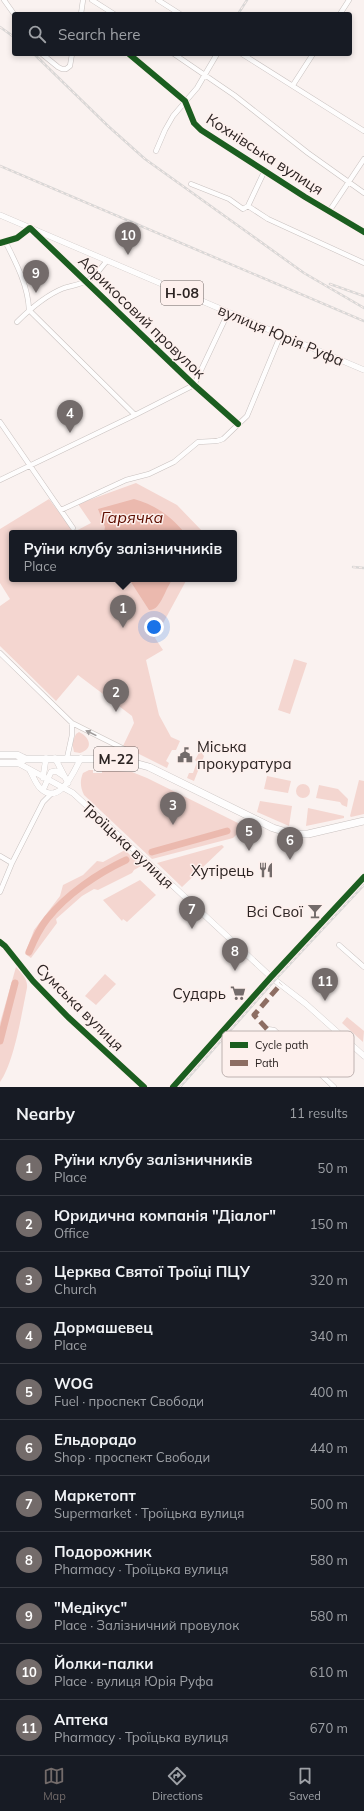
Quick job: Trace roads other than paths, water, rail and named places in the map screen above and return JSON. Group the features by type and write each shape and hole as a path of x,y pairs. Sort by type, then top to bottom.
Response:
{"highway":[{"name":"М-22","path":"0,755 17,755 25,762"},
{"name":"М-22","path":"0,763 18,763 46,758 127,760 149,767 286,833 308,834 364,821"}],"main road":[{"name":"вулиця Юрія Руфа","path":"0,215 364,370"},
{"path":"46,758 48,777"},
{"name":"Троїцька вулиця","path":"55,758 73,793 271,977 306,1004 336,1031"},
{"path":"25,762 39,787 52,793 60,791 81,758"},
{"path":"25,762 48,777 58,780 58,773"},
{"path":"43,790 48,777 54,771 58,773 66,782"},
{"path":"48,777 66,782"},
{"name":"Троїцька вулиця","path":"354,1047 364,1056"}],"street":[{"path":"81,12 83,0"},
{"path":"92,0 111,12"},
{"path":"158,0 177,12"},
{"path":"341,12 349,0"},
{"path":"5,1 13,12"},
{"path":"44,56 58,67 66,69 70,66 72,56"},
{"name":"Кохнівська вулиця","path":"131,56 185,101 196,126 225,147 265,170 305,197 330,210 364,232"},
{"path":"177,56 234,95 312,156 364,193"},
{"path":"156,151 173,116 206,76 216,56"},
{"path":"245,56 364,131"},
{"path":"293,86 313,56"},
{"path":"330,210 364,159"},
{"path":"191,184 229,199 243,209 248,206 265,170"},
{"path":"248,206 268,219 364,263"},
{"path":"0,243 17,238 30,228"},
{"name":"Абрикосовий провулок","path":"30,228 194,385 238,424"},
{"path":"5,241 20,273 28,298 29,310 135,415"},
{"path":"17,322 29,310 63,289 93,277 107,261"},
{"path":"0,480 194,385 228,313"},
{"path":"61,510 126,480 149,474 174,462 198,442 217,441 223,439 247,416 281,334"},
{"path":"0,422 73,528"},
{"path":"0,653 72,723 126,750 128,752 127,760"},
{"path":"67,758 72,735 72,723"},
{"path":"43,790 44,802"},
{"path":"0,892 1,886 12,863 44,802 52,793"},
{"path":"0,856 12,863"},
{"path":"223,1031 364,877"},
{"name":"Сумська вулиця","path":"0,942 5,946 33,981 68,1017 144,1087"},
{"path":"339,945 364,967"},
{"path":"267,1029 275,1031"},
{"path":"173,1087 222,1032"},
{"path":"323,1077 334,1087"}],"water":[{"name":"Гарячка","path":"134,499 156,508 174,521 182,530 104,530 105,527 98,509"},
{"path":"131,582 171,582 157,607 149,610"}],"waterway":[{"path":"152,852 227,831"},
{"path":"29,952 44,923 64,901 94,878 126,860"},
{"path":"0,1041 15,983"}],"railway":[{"path":"239,12 247,0"},
{"path":"0,27 12,36"},
{"path":"36,56 108,126 145,159 304,273 364,308"},
{"path":"0,166 364,321"},
{"path":"330,284 364,296"},
{"path":"353,567 364,568"},
{"path":"230,1031 364,885"},
{"path":"180,1087 222,1040"}],"place":[{"name":"Йолки-палки","path":"128,255"},
{"name":"\"Медікус\"","path":"36,293"},
{"name":"Дормашевец","path":"70,433"},
{"name":"Руїни клубу залізничників","path":"123,628"},
{"name":"Юридична компанія \"Діалог\"","path":"116,712"},
{"name":"Міська прокуратура","path":"185,755"},
{"name":"Церква Святої Троїці ПЦУ","path":"173,825"},
{"name":"WOG","path":"249,851"},
{"name":"Ельдорадо","path":"290,860"},
{"name":"Хутірець","path":"266,870"},
{"name":"Всі Свої","path":"315,911"},
{"name":"Маркетопт","path":"192,929"},
{"name":"Подорожник","path":"235,971"},
{"name":"Сударь","path":"238,993"},
{"name":"Аптека","path":"325,1001"}]}
